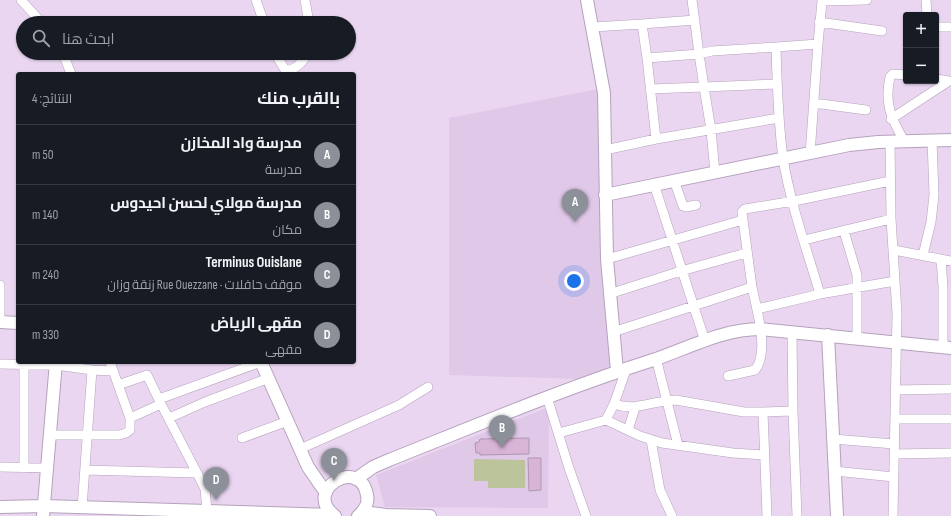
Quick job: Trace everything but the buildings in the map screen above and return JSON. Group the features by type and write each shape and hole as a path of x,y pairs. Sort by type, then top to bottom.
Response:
{"street":[{"path":"21,0 36,16"},
{"path":"256,0 262,16"},
{"path":"305,0 308,16"},
{"path":"587,0 604,93 605,195 609,294 613,332 622,369 614,404 606,420"},
{"path":"692,0 711,130 715,173"},
{"path":"810,154 819,22 822,0 866,0"},
{"path":"926,0 927,12"},
{"path":"593,27 695,20"},
{"path":"819,22 882,31"},
{"path":"642,24 656,139"},
{"path":"939,27 951,27"},
{"path":"647,58 699,54 712,51 818,44"},
{"path":"776,47 779,118 784,159 804,240 820,294"},
{"path":"66,60 70,72"},
{"path":"279,60 285,70 289,70 299,65 303,60"},
{"path":"903,75 893,74 890,76 888,107 891,119 904,141"},
{"path":"939,80 950,81"},
{"path":"891,119 950,81"},
{"path":"650,88 777,84"},
{"path":"814,103 866,110"},
{"path":"604,150 656,139 779,118"},
{"path":"923,255 931,222 934,195 932,140"},
{"path":"605,195 849,145 890,141 951,140"},
{"path":"890,141 890,181 896,281 895,454 893,516"},
{"path":"674,180 683,206 686,207 696,205"},
{"path":"728,376 755,370 758,366 760,356 760,329 746,253 742,212 745,209 794,201 890,181"},
{"path":"654,184 692,306 705,341"},
{"path":"804,240 892,219"},
{"path":"607,260 743,220"},
{"path":"844,230 855,264 858,288 857,338"},
{"path":"894,250 951,261"},
{"path":"609,294 681,271 746,253"},
{"path":"356,479 374,467 389,460 547,397 622,369 738,330 760,329 947,348 940,259"},
{"path":"757,309 820,294 896,281"},
{"path":"0,285 0,322 16,323"},
{"path":"613,332 752,287"},
{"path":"792,332 797,516"},
{"path":"828,335 837,516"},
{"path":"656,358 678,445"},
{"path":"0,364 56,364 92,370 113,371"},
{"path":"24,364 24,468"},
{"path":"43,511 51,435 56,364"},
{"path":"51,435 126,433 131,426 130,418 111,364"},
{"path":"130,418 160,401 256,364"},
{"path":"262,364 314,478 326,493"},
{"path":"82,508 92,370"},
{"path":"118,385 146,375 205,489 207,511"},
{"path":"169,418 204,402 268,378"},
{"path":"300,449 388,411 412,398 428,387"},
{"path":"895,390 951,389"},
{"path":"547,397 569,468 586,516"},
{"path":"614,404 635,408 667,400 691,402 744,412 793,411"},
{"path":"628,430 635,408"},
{"path":"763,412 767,516"},
{"path":"895,419 951,419"},
{"path":"559,433 606,420 651,440 733,453 764,455"},
{"path":"242,438 288,421"},
{"path":"833,439 894,444"},
{"path":"651,440 660,490 672,516"},
{"path":"895,454 951,453"},
{"path":"0,467 48,468"},
{"path":"85,470 197,473"},
{"path":"834,471 894,477"},
{"path":"334,515 325,503 326,493 334,481 347,477 356,479 363,486 367,494 367,504 360,514"},
{"path":"0,507 43,511 82,508 114,513 180,513 207,511 227,514 334,515"},
{"path":"360,514 430,516"}],"shaded area":[{"path":"598,89 610,368 578,379 449,375 449,118"},
{"path":"549,407 548,508 385,507 376,475"}],"green space":[{"path":"474,459 525,460 525,488 488,488 488,481 474,481"}],"place":[{"name":"مدرسة واد المخازن","path":"575,222"},
{"name":"مدرسة مولاي لحسن احيدوس","path":"502,448"},
{"name":"Terminus Ouislane","path":"334,481"},
{"name":"مقهى الرياض","path":"216,500"}]}
